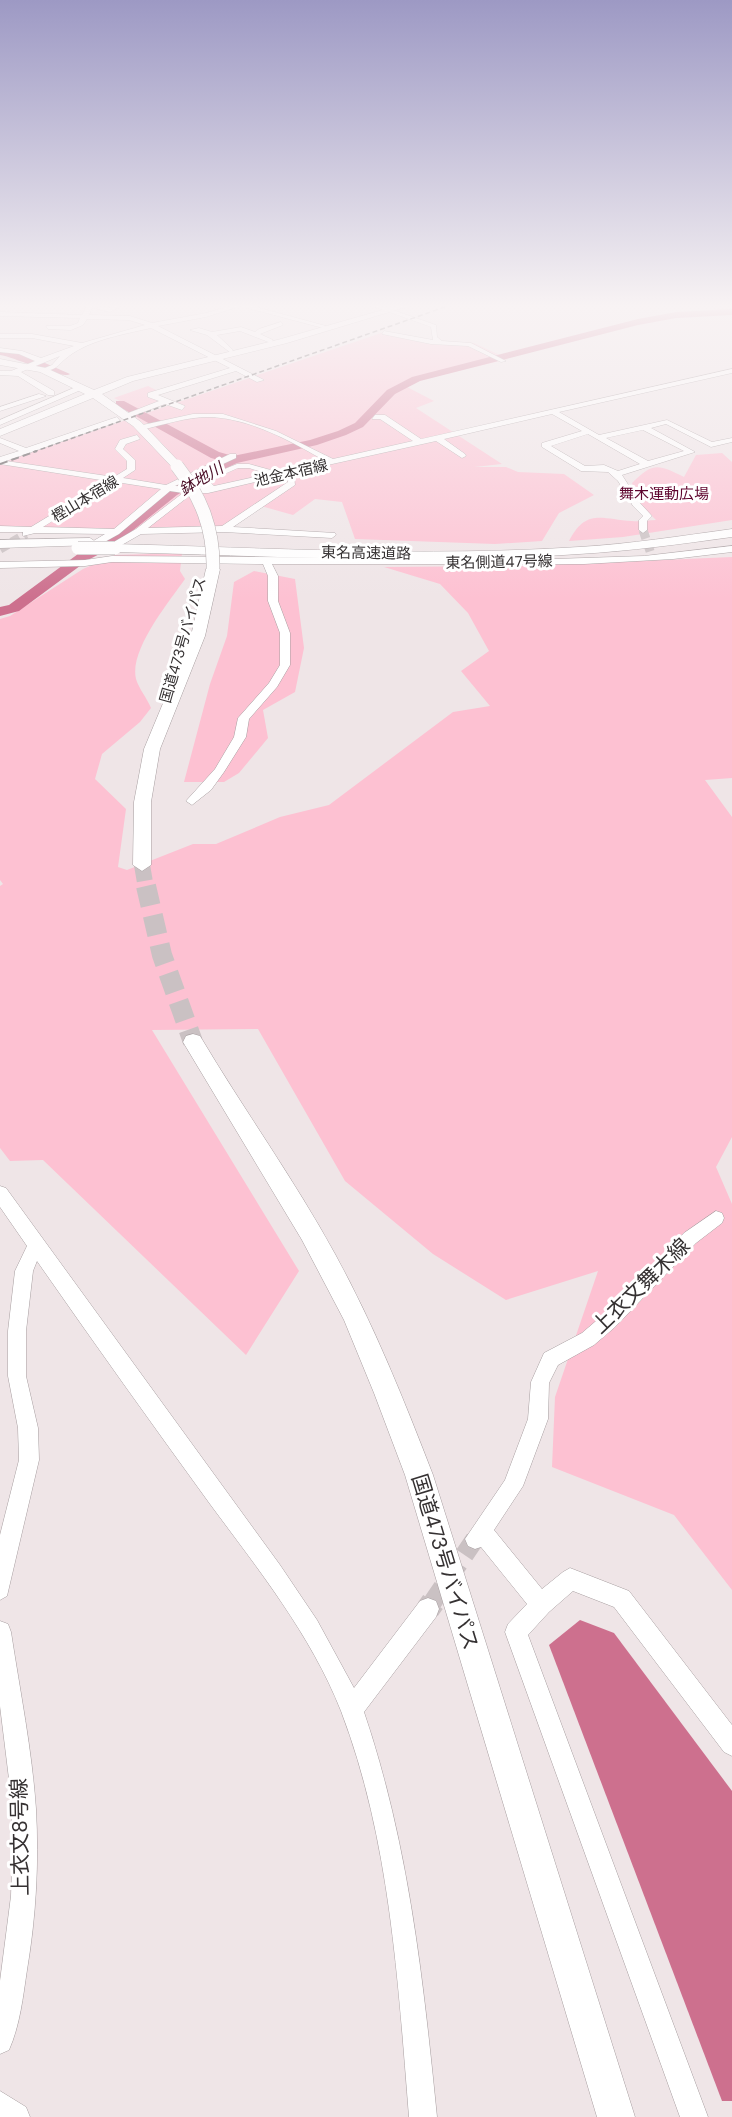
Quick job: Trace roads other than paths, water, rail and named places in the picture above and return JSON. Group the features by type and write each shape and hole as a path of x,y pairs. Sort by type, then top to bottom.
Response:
{"highway":[{"path":"0,425 58,402"},
{"path":"0,433 61,402"},
{"name":"国道473号バイパス","path":"100,402 142,430 173,467 197,518 208,569 210,592 195,645 159,729 148,764 141,814 142,865"},
{"name":"東名高速道路","path":"0,544 118,540 513,546 614,540 732,525"},
{"name":"東名高速道路","path":"0,551 78,548 118,540 518,554 616,548 732,533"},
{"name":"国道473号バイパス","path":"193,1042 327,1260 361,1328 389,1397 419,1475 616,2117"}],"street":[{"path":"0,409 23,402"},
{"path":"0,425 50,402"},
{"path":"0,461 164,402"},
{"path":"168,402 182,408"},
{"path":"553,412 596,402"},
{"path":"41,405 53,404"},
{"path":"553,412 647,464"},
{"name":"池金本宿線","path":"168,488 213,489 553,412"},
{"path":"142,430 198,416 225,416 310,448 334,463"},
{"path":"378,417 421,443"},
{"path":"599,437 667,422 711,445 732,440"},
{"path":"618,474 691,452 644,427"},
{"name":"樫山本宿線","path":"26,534 131,470 133,465 131,460 119,449 119,445 142,430"},
{"path":"588,432 545,445 584,469 598,465 618,474 626,483 636,504 648,516 643,520 643,530"},
{"path":"439,439 462,456"},
{"path":"0,440 26,451"},
{"path":"59,564 118,540 168,488 219,460 233,456"},
{"path":"0,461 168,488"},
{"path":"213,489 203,481 237,466 291,478 292,483 224,529"},
{"path":"85,563 140,531 186,490"},
{"path":"0,529 60,529 118,540"},
{"path":"140,531 224,529 332,535"},
{"name":"東名側道47号線","path":"0,565 85,563 112,559 397,563 587,561 683,555 732,549"},
{"path":"192,801 220,770 240,737 244,718 273,685 285,665 287,654 285,633 273,601 273,576 266,561"},
{"path":"0,1193 258,1553 313,1635 352,1709 385,1818 396,1876 408,1963 423,2117"},
{"name":"上衣文舞木線","path":"541,1604 478,1535 492,1512 513,1486 538,1419 540,1382 551,1359 588,1339 609,1321 690,1238 716,1218"},
{"path":"0,1589 2,1567 29,1460 28,1428 17,1376 17,1331 24,1271 36,1246"},
{"path":"694,2117 516,1632 541,1604 570,1579 621,1599 732,1744"},
{"path":"352,1709 428,1609"},
{"name":"上衣文8号線","path":"0,1632 24,1810 21,1926 11,1998 0,2041"},
{"path":"0,2105 16,2117"}],"waterway":[{"name":"鉢地川","path":"233,460 313,443 342,433 359,425 382,402"},
{"path":"120,403 215,455 233,460"},
{"name":"鉢地川","path":"0,612 14,608 83,557 106,545 173,492 233,460"}],"tunnel":[{"path":"643,530 652,557"},
{"path":"0,549 26,534"},
{"path":"142,865 146,888"},
{"path":"146,886 162,955 193,1042"},
{"path":"432,1603 475,1539"},
{"path":"428,1609 433,1602"}],"railway":[{"path":"33,452 176,402"},
{"path":"0,464 37,451"}],"park label":[{"name":"舞木運動広場","path":"664,494"}]}
